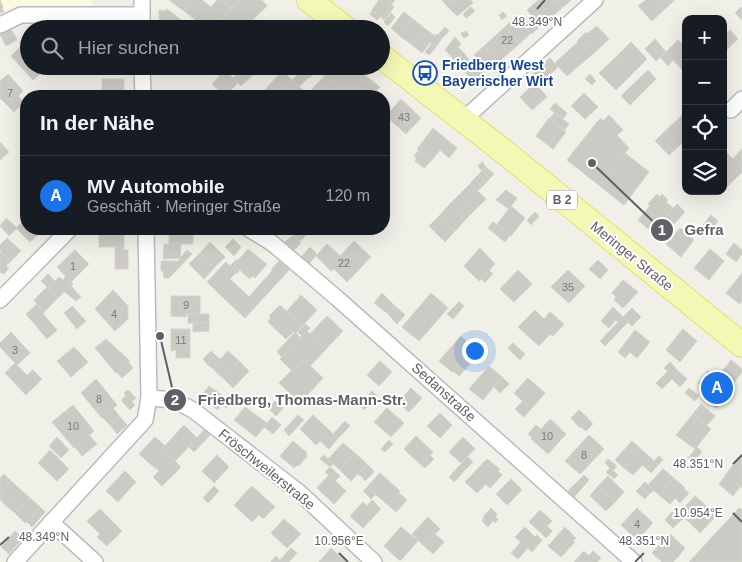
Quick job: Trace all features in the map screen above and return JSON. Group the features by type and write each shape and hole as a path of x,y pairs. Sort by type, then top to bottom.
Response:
{"main road":[{"path":"309,0 335,20"},
{"name":"Meringer Straße","path":"390,63 742,345"}],"street":[{"path":"463,120 595,0"},
{"path":"0,24 21,15 142,15"},
{"path":"142,75 143,90"},
{"path":"731,110 742,99"},
{"path":"0,300 64,235"},
{"path":"15,562 145,420 149,398 146,235"},
{"name":"Sedanstraße","path":"259,235 272,243 338,299 634,562"},
{"name":"Fröschweilerstraße","path":"149,398 174,400 193,410 300,493 374,562"},
{"path":"51,522 95,562"}],"shaded area":[{"path":"0,0 91,0 92,7 25,8 0,19"}],"building":[{"path":"0,0 4,12 0,13"},
{"path":"169,0 192,0 184,11"},
{"path":"192,0 202,0 211,7 217,0 222,0 231,8 218,20 196,20 184,11"},
{"path":"222,0 240,0 231,8"},
{"path":"240,0 262,0 267,6 252,20 219,20"},
{"path":"379,0 395,0 382,18 372,10"},
{"path":"442,0 454,0 447,6"},
{"path":"454,0 471,0 473,3 457,16 447,6"},
{"path":"538,0 556,0 562,8 552,17"},
{"path":"556,0 571,0 562,8"},
{"path":"646,0 657,0 665,9 652,21 638,6"},
{"path":"657,0 675,0 665,9"},
{"path":"537,1 552,17 541,27 527,10"},
{"path":"392,5 394,7 384,20 382,18"},
{"path":"471,7 475,11 466,18 463,14"},
{"path":"741,7 742,9 742,20 735,13"},
{"path":"167,9 181,20 159,20 159,10 165,11"},
{"path":"372,11 380,17 377,20 370,14"},
{"path":"404,12 413,19 400,36 391,28"},
{"path":"503,12 507,16 502,20 499,15"},
{"path":"391,13 395,17 390,23 390,20 386,20"},
{"path":"531,15 541,26 536,30 527,19"},
{"path":"516,17 531,33 520,43 505,27"},
{"path":"413,19 424,28 411,44 400,36"},
{"path":"528,21 536,30 532,34 523,25"},
{"path":"597,26 609,39 595,52 582,36"},
{"path":"445,27 449,31 442,38 438,35"},
{"path":"505,27 520,43 509,53 495,36"},
{"path":"424,28 435,36 422,53 411,44"},
{"path":"11,29 14,34 3,40 0,35"},
{"path":"730,30 738,39 727,49 727,33"},
{"path":"466,31 469,35 464,38 461,33"},
{"path":"14,34 17,40 6,46 3,40"},
{"path":"437,34 442,38 436,47 430,42"},
{"path":"495,36 509,53 498,62 484,46"},
{"path":"582,36 595,52 581,64 569,50"},
{"path":"455,37 461,44 450,55 445,50"},
{"path":"655,39 666,52 656,61 645,49"},
{"path":"678,40 682,44 682,70 666,52"},
{"path":"631,42 647,59 631,75 615,58"},
{"path":"432,43 436,47 429,55 425,52"},
{"path":"484,46 498,62 488,71 474,55"},
{"path":"458,47 463,52 454,60 450,55"},
{"path":"20,48 20,66 11,56"},
{"path":"569,50 581,64 567,76 555,63"},
{"path":"463,52 467,57 458,65 454,60"},
{"path":"666,52 673,60 668,66 660,57"},
{"path":"467,57 471,62 463,70 458,65"},
{"path":"476,58 481,63 476,68 471,62"},
{"path":"550,58 558,67 546,78 537,69"},
{"path":"615,58 631,75 616,90 599,73"},
{"path":"471,62 475,66 466,73 463,70"},
{"path":"475,66 479,70 470,78 466,73"},
{"path":"480,69 484,74 477,81 472,76"},
{"path":"537,69 545,77 539,83 532,75"},
{"path":"648,70 656,79 630,105 621,96"},
{"path":"8,74 22,90 20,90 18,96 20,98 20,106 14,112 0,98 0,81"},
{"path":"590,74 596,81 592,85 585,79"},
{"path":"28,75 39,75 33,80"},
{"path":"220,75 230,75 238,83 231,90 218,90 212,84"},
{"path":"236,75 253,75 241,86 233,78"},
{"path":"278,75 286,75 303,90 265,90"},
{"path":"296,75 307,75 309,77 304,82"},
{"path":"297,75 304,82 299,87 292,80"},
{"path":"325,75 338,75 332,83 341,90 311,90"},
{"path":"338,75 365,75 380,87 378,90 341,90 332,83"},
{"path":"102,79 124,79 124,90 102,90"},
{"path":"535,83 547,97 532,110 520,97"},
{"path":"584,93 598,107 585,119 571,106"},
{"path":"401,99 421,118 406,134 390,120 390,111"},
{"path":"555,103 567,113 563,119 550,109"},
{"path":"554,113 569,124 564,130 550,119"},
{"path":"609,115 623,130 617,135 629,148 600,186 567,160 597,122 601,118 603,121"},
{"path":"682,115 682,126 676,121"},
{"path":"549,118 566,132 553,149 536,136"},
{"path":"676,121 682,126 682,143 679,146 665,131"},
{"path":"433,128 457,148 449,158 440,150 431,161 417,149"},
{"path":"665,131 679,146 669,155 655,141"},
{"path":"0,142 9,152 0,160"},
{"path":"742,149 742,174 727,187 727,159 730,162"},
{"path":"418,151 431,161 424,168 415,161 417,158 414,156"},
{"path":"625,153 649,172 624,205 600,186"},
{"path":"727,153 733,159 730,162 727,159"},
{"path":"482,162 486,167 482,171 478,166"},
{"path":"486,167 494,174 490,178 482,171"},
{"path":"482,171 490,178 486,183 478,175"},
{"path":"478,175 486,183 482,187 474,179"},
{"path":"474,179 482,187 477,191 470,184"},
{"path":"470,184 486,199 475,210 460,194"},
{"path":"506,190 517,198 509,209 496,200"},
{"path":"460,194 475,210 465,220 449,205"},
{"path":"657,194 660,197 662,194 668,200 666,202 673,208 652,232 638,220"},
{"path":"677,204 685,212 672,226 664,219"},
{"path":"449,205 465,220 455,231 439,216"},
{"path":"511,206 525,218 511,236 497,224"},
{"path":"535,212 539,216 531,225 527,220"},
{"path":"711,215 718,221 707,235 700,229"},
{"path":"439,216 455,231 445,242 429,226"},
{"path":"6,218 17,228 9,236 0,226"},
{"path":"493,222 510,235 505,242 488,228"},
{"path":"20,224 20,232 16,228"},
{"path":"680,228 694,240 681,257 666,244"},
{"path":"23,235 38,235 30,242"},
{"path":"99,235 124,235 124,247 99,247"},
{"path":"169,235 193,235 193,244 169,244"},
{"path":"293,235 301,243 293,251 284,243"},
{"path":"294,235 306,235 300,241"},
{"path":"7,238 21,251 11,261 0,250 0,245"},
{"path":"233,239 237,243 229,251 225,247"},
{"path":"354,241 371,257 347,282 334,269 331,271 316,256 327,244 340,256"},
{"path":"210,242 225,257 214,268 200,253"},
{"path":"237,243 241,247 234,256 229,251"},
{"path":"734,243 742,250 742,254 736,262 726,254"},
{"path":"164,244 181,244 180,258 163,259"},
{"path":"115,247 124,247 123,250 128,250 128,269 115,269"},
{"path":"310,247 317,254 309,264 301,257"},
{"path":"480,248 495,264 479,281 464,266"},
{"path":"248,249 267,264 255,278 252,276 250,279 234,265"},
{"path":"710,249 724,261 709,280 694,268"},
{"path":"75,250 89,264 71,282 57,267"},
{"path":"187,250 192,254 169,278 164,278 163,271 161,271 161,261 179,261"},
{"path":"1,252 11,261 6,266 9,268 4,274 0,272"},
{"path":"200,253 214,268 204,279 189,264"},
{"path":"237,259 238,261 234,265 240,270 236,274 230,266"},
{"path":"598,260 608,270 600,279 589,269"},
{"path":"279,261 289,270 245,318 233,307 245,293 249,297"},
{"path":"226,262 236,272 230,279 245,293 233,307 207,282"},
{"path":"489,270 493,274 485,282 481,279"},
{"path":"518,270 532,284 514,302 500,289"},
{"path":"568,270 585,286 569,303 551,287"},
{"path":"742,273 742,301 740,304 726,293"},
{"path":"48,274 55,281 48,288 41,281"},
{"path":"66,276 73,284 58,298 48,288 59,277 63,280"},
{"path":"623,280 638,292 623,308 614,300 616,297 612,293"},
{"path":"71,286 81,297 76,301 65,292"},
{"path":"47,287 58,298 44,312 34,300"},
{"path":"113,290 128,306 128,319 115,331 95,309"},
{"path":"382,293 395,306 388,314 374,303"},
{"path":"431,293 448,308 419,341 402,327"},
{"path":"301,295 317,310 302,326 287,311"},
{"path":"171,296 200,296 200,314 186,314 186,317 171,316"},
{"path":"459,302 464,306 453,319 447,314"},
{"path":"37,304 57,330 47,339 26,314"},
{"path":"280,305 302,326 296,333 294,331 286,339 268,322 271,318 269,316"},
{"path":"72,306 86,321 77,329 64,313"},
{"path":"395,306 405,315 397,324 388,314"},
{"path":"613,307 623,317 618,322 616,320 609,328 601,321"},
{"path":"632,308 641,317 632,326 623,317"},
{"path":"535,310 544,319 550,312 564,324 553,336 550,334 539,346 518,327"},
{"path":"188,314 209,314 209,323 188,323"},
{"path":"327,316 343,331 326,349 310,334"},
{"path":"623,317 628,322 605,346 600,341"},
{"path":"193,323 209,323 209,331 193,332"},
{"path":"305,324 310,328 302,336 298,332"},
{"path":"171,329 190,329 190,358 176,358 176,350 171,351"},
{"path":"683,329 697,341 680,362 666,350"},
{"path":"635,330 650,342 637,358 630,352 625,358 618,352"},
{"path":"307,331 326,349 310,366 304,360 293,372 280,359"},
{"path":"11,332 30,353 17,365 0,347 0,343"},
{"path":"295,332 301,338 282,357 277,352"},
{"path":"461,336 474,348 452,372 439,361"},
{"path":"106,339 130,361 116,373 95,348"},
{"path":"513,343 525,354 520,360 508,348"},
{"path":"74,347 88,362 71,377 57,361"},
{"path":"211,351 215,355 207,364 203,359"},
{"path":"228,351 239,361 223,378 212,368"},
{"path":"215,355 220,359 212,368 207,364"},
{"path":"464,359 470,364 459,376 453,371"},
{"path":"304,360 323,378 300,403 279,383"},
{"path":"731,360 742,369 742,372 733,384 720,374"},
{"path":"239,361 249,371 233,388 223,378"},
{"path":"380,361 392,372 379,386 367,375"},
{"path":"128,362 133,368 122,378 117,372"},
{"path":"670,362 679,372 662,389 656,383 668,371 664,368"},
{"path":"15,363 27,375 33,370 42,379 26,395 5,373"},
{"path":"489,366 502,377 483,400 469,389"},
{"path":"708,371 731,390 721,401 698,383"},
{"path":"679,372 687,379 680,387 672,379"},
{"path":"502,377 509,384 500,393 494,387"},
{"path":"528,378 545,393 531,409 514,393"},
{"path":"96,379 117,405 102,418 81,393"},
{"path":"209,386 226,398 218,410 200,398"},
{"path":"411,388 422,398 409,412 398,402"},
{"path":"689,388 699,396 695,401 685,393"},
{"path":"128,390 136,398 131,402 124,393"},
{"path":"372,391 377,396 364,410 359,405"},
{"path":"230,394 235,397 227,408 222,404"},
{"path":"712,394 721,401 716,408 706,401"},
{"path":"126,396 135,405 130,410 121,400"},
{"path":"275,401 283,408 276,416 268,408"},
{"path":"523,401 531,409 524,417 515,409"},
{"path":"701,404 715,416 707,425 693,414"},
{"path":"73,405 94,431 74,448 52,422"},
{"path":"245,407 267,423 256,437 234,420"},
{"path":"113,408 120,417 111,426 102,417"},
{"path":"387,408 404,423 391,437 374,422"},
{"path":"579,410 589,419 580,428 571,418"},
{"path":"440,413 452,425 440,438 427,426"},
{"path":"693,414 711,429 695,449 676,435"},
{"path":"298,415 304,420 289,436 284,430"},
{"path":"313,415 330,431 316,445 300,429"},
{"path":"120,417 127,425 117,434 111,426"},
{"path":"272,417 281,425 273,434 264,427"},
{"path":"550,419 566,434 548,454 528,434 536,425 541,429"},
{"path":"588,419 593,424 586,431 581,427"},
{"path":"345,421 350,426 338,438 333,434"},
{"path":"184,425 197,438 175,461 162,449"},
{"path":"204,430 210,435 194,452 189,447"},
{"path":"330,431 338,438 329,449 320,441"},
{"path":"89,435 97,444 82,456 75,447"},
{"path":"589,435 604,449 580,474 565,461"},
{"path":"416,436 433,452 421,465 404,449"},
{"path":"57,437 69,450 61,458 49,446"},
{"path":"155,437 165,446 162,449 181,467 162,486 153,477 159,471 139,454"},
{"path":"463,437 475,449 461,463 449,452"},
{"path":"389,440 393,444 385,452 381,449"},
{"path":"293,441 307,453 307,456 299,466 297,465 294,468 280,456"},
{"path":"632,441 641,449 624,468 615,460"},
{"path":"343,443 355,453 340,470 328,459"},
{"path":"697,447 702,452 693,462 688,458"},
{"path":"641,449 650,457 633,475 624,468"},
{"path":"50,450 69,469 57,481 38,463"},
{"path":"355,453 367,464 351,481 340,470"},
{"path":"742,454 742,471 734,464"},
{"path":"217,455 229,467 214,483 202,471"},
{"path":"324,455 333,464 330,467 320,459"},
{"path":"430,455 434,459 425,468 421,465"},
{"path":"659,456 663,460 658,465 654,461"},
{"path":"468,457 473,462 465,470 460,465"},
{"path":"650,457 654,461 647,469 642,465"},
{"path":"487,459 500,469 498,471 502,475 490,488 486,484 477,493 465,482"},
{"path":"608,459 617,466 613,471 605,463"},
{"path":"654,461 658,465 651,473 647,469"},
{"path":"367,464 371,468 362,477 358,474"},
{"path":"734,464 742,471 742,488 725,475"},
{"path":"460,465 465,470 454,482 449,477"},
{"path":"330,467 340,476 335,481 325,472"},
{"path":"371,468 374,472 365,481 362,477"},
{"path":"610,468 618,475 614,479 606,472"},
{"path":"663,469 674,478 659,495 648,485"},
{"path":"125,471 136,482 118,502 106,491"},
{"path":"380,473 400,491 388,505 367,487"},
{"path":"4,474 11,481 0,493 0,478"},
{"path":"329,475 346,491 334,504 317,488"},
{"path":"584,475 589,480 574,497 568,491"},
{"path":"726,475 740,487 733,496 719,484"},
{"path":"608,476 624,492 615,502 598,486"},
{"path":"674,478 685,488 670,504 659,495"},
{"path":"511,479 522,490 507,505 496,494"},
{"path":"11,481 20,489 5,505 0,499 0,493"},
{"path":"645,482 654,490 649,494 641,486"},
{"path":"214,486 219,491 208,503 203,498"},
{"path":"252,486 275,507 263,519 259,515 252,522 234,505"},
{"path":"598,486 615,502 606,511 590,496"},
{"path":"641,486 649,494 645,499 636,491"},
{"path":"367,487 376,494 371,499 363,491"},
{"path":"20,489 30,498 15,513 5,505"},
{"path":"684,489 689,493 680,503 675,498"},
{"path":"399,493 407,500 396,512 388,505"},
{"path":"695,496 706,506 690,523 679,513"},
{"path":"30,498 40,507 25,523 15,513"},
{"path":"372,500 381,509 376,514 367,506"},
{"path":"363,502 376,514 363,528 350,516"},
{"path":"706,506 716,516 700,533 690,523"},
{"path":"40,507 45,512 32,527 26,521"},
{"path":"491,508 497,514 495,517 498,519 495,523 493,521 488,527 482,521"},
{"path":"637,508 653,523 637,540 621,525"},
{"path":"739,508 742,510 742,562 689,562"},
{"path":"100,509 122,531 107,546 97,537 100,534 87,521"},
{"path":"540,510 552,521 541,533 529,522"},
{"path":"674,510 683,519 678,523 669,515"},
{"path":"669,515 678,523 673,528 665,520"},
{"path":"428,517 440,529 424,546 412,534"},
{"path":"284,519 301,534 287,548 271,533"},
{"path":"547,526 552,531 546,538 541,533"},
{"path":"401,527 418,541 400,561 384,546"},
{"path":"525,527 535,537 537,535 542,540 532,552 515,537"},
{"path":"565,527 576,538 573,541 575,542 561,557 548,546"},
{"path":"15,531 23,538 9,554 1,547"},
{"path":"435,534 444,542 433,554 424,546"},
{"path":"670,534 685,548 677,558 661,543"},
{"path":"521,542 528,548 518,559 511,553"},
{"path":"661,543 677,558 673,562 662,562 652,553"},
{"path":"291,548 297,553 289,562 282,562 280,560"},
{"path":"331,548 346,562 319,562"},
{"path":"584,551 589,556 593,551 601,558 597,562 574,562"},
{"path":"276,556 282,562 271,562"}],"place":[{"name":"Friedberg West Bayerischer Wirt","path":"425,73"},
{"name":"Gefra","path":"592,163"},
{"name":"Friedberg, Thomas-Mann-Str.","path":"160,336"},
{"name":"MV Automobile","path":"717,388"}]}
